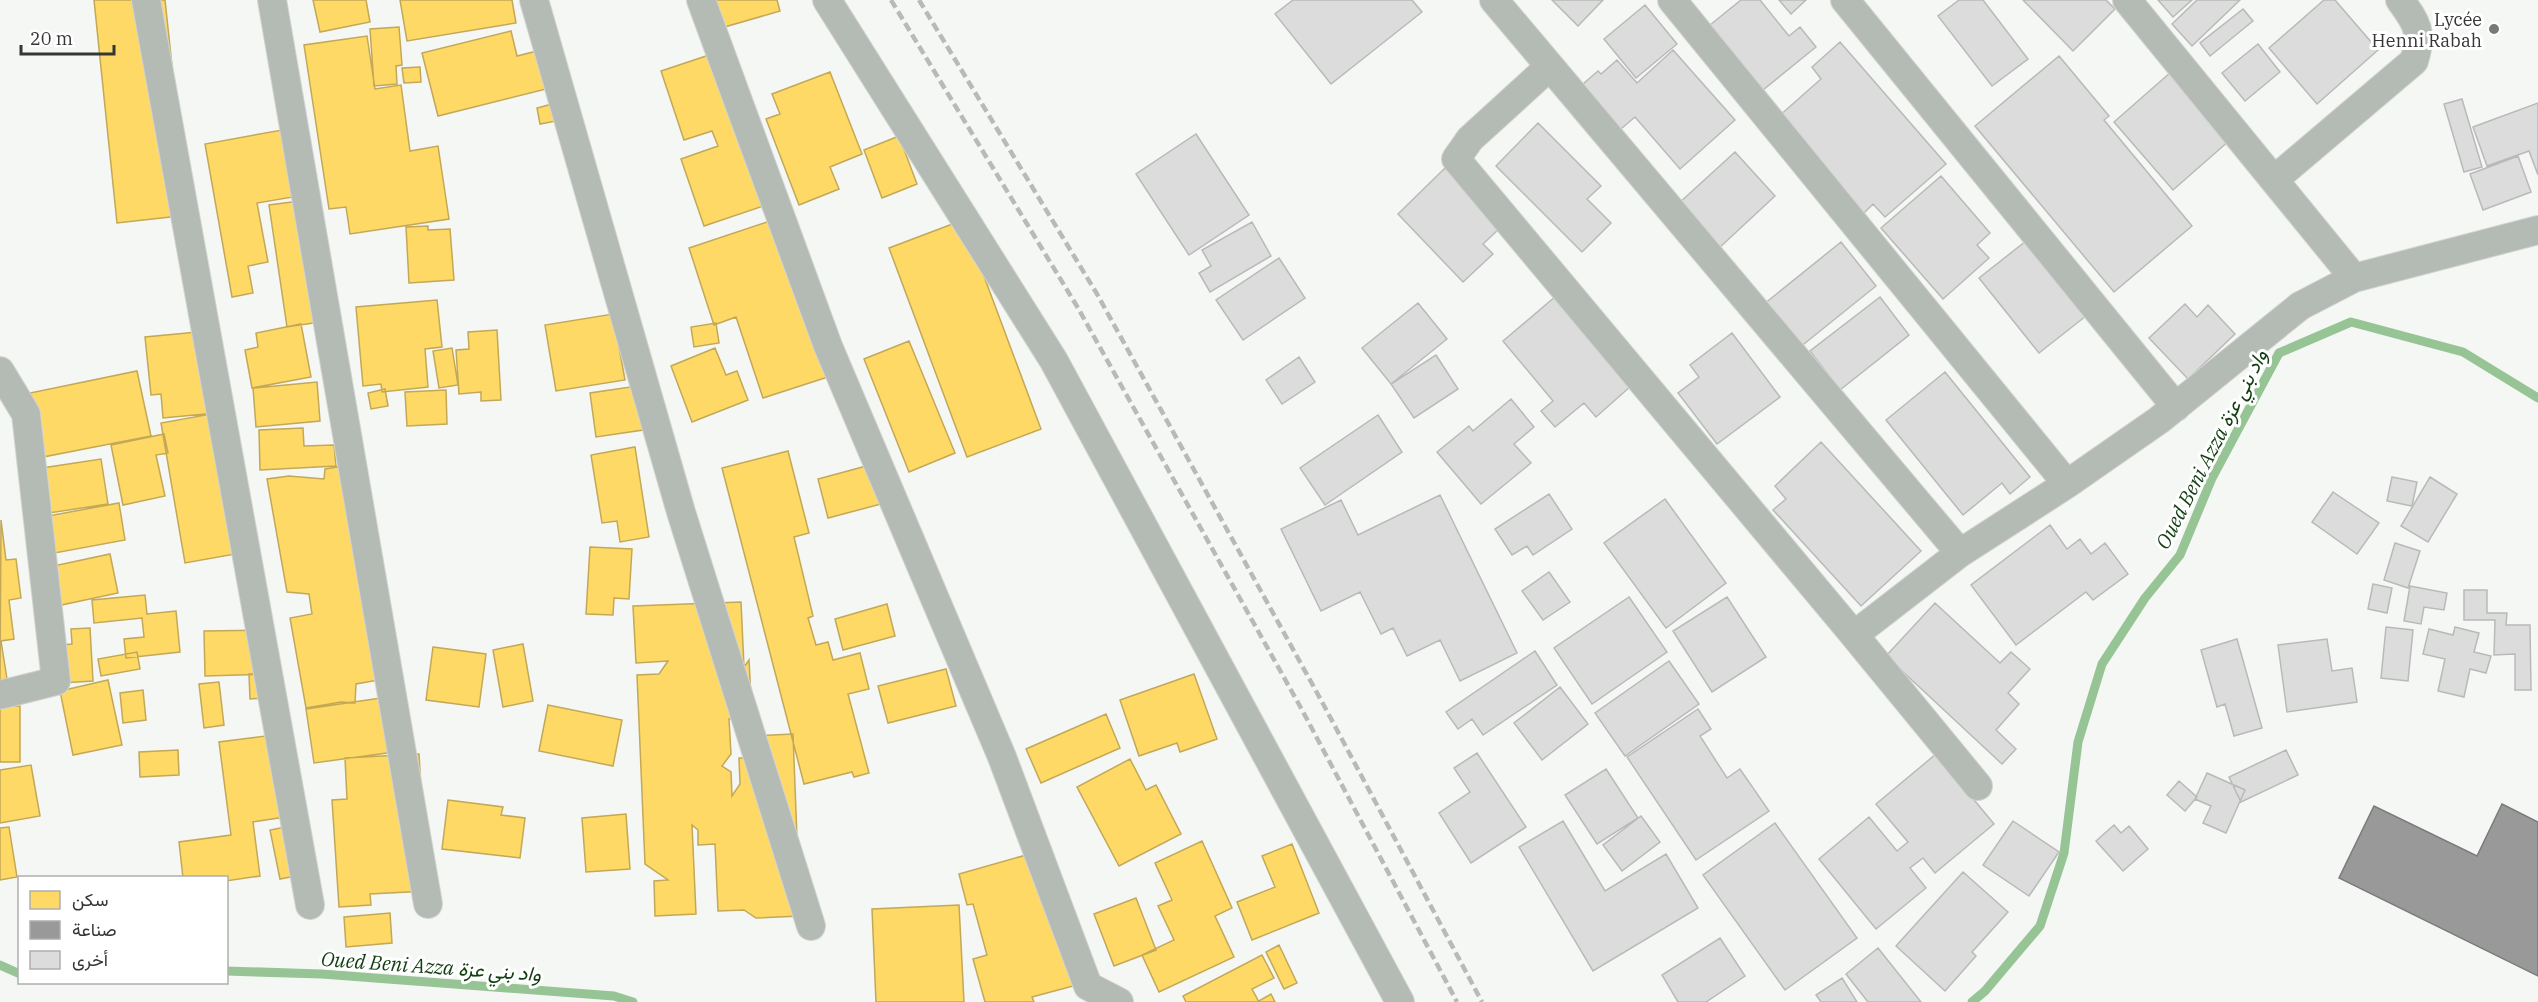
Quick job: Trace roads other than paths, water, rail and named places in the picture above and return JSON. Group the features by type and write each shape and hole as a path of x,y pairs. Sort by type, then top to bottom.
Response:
{"street":[{"path":"146,0 310,905"},
{"path":"272,0 428,903"},
{"path":"534,0 681,512 811,926"},
{"path":"701,0 828,346 1002,757 1088,986 1119,1002"},
{"path":"827,0 1054,361 1400,1002"},
{"path":"1494,0 1960,553"},
{"path":"1672,0 2067,484"},
{"path":"1845,0 2176,408"},
{"path":"2127,0 2354,278"},
{"path":"2275,179 2414,61 2420,42 2415,21 2400,0"},
{"path":"1549,67 1470,139 1456,159 1978,786"},
{"path":"1854,635 1960,553 2067,484 2176,408 2300,306 2354,278 2538,230"},
{"path":"0,371 13,416 56,681 0,695"}],"waterway":[{"name":"Oued Beni Azza واد بني عزة","path":"1972,1002 1985,991 2040,926 2064,853 2078,742 2102,664 2145,598 2180,555 2212,478 2279,353 2351,322 2463,352 2538,398"},
{"name":"Oued Beni Azza واد بني عزة","path":"0,965 18,973"},
{"name":"Oued Beni Azza واد بني عزة","path":"228,971 322,974 614,996 633,1002"}],"railway":[{"path":"891,0 1078,308 1301,708 1457,1002"},
{"path":"919,0 1097,294 1321,700 1482,1002"}],"place":[{"name":"Lycée Henni Rabah","path":"2494,29"}]}
